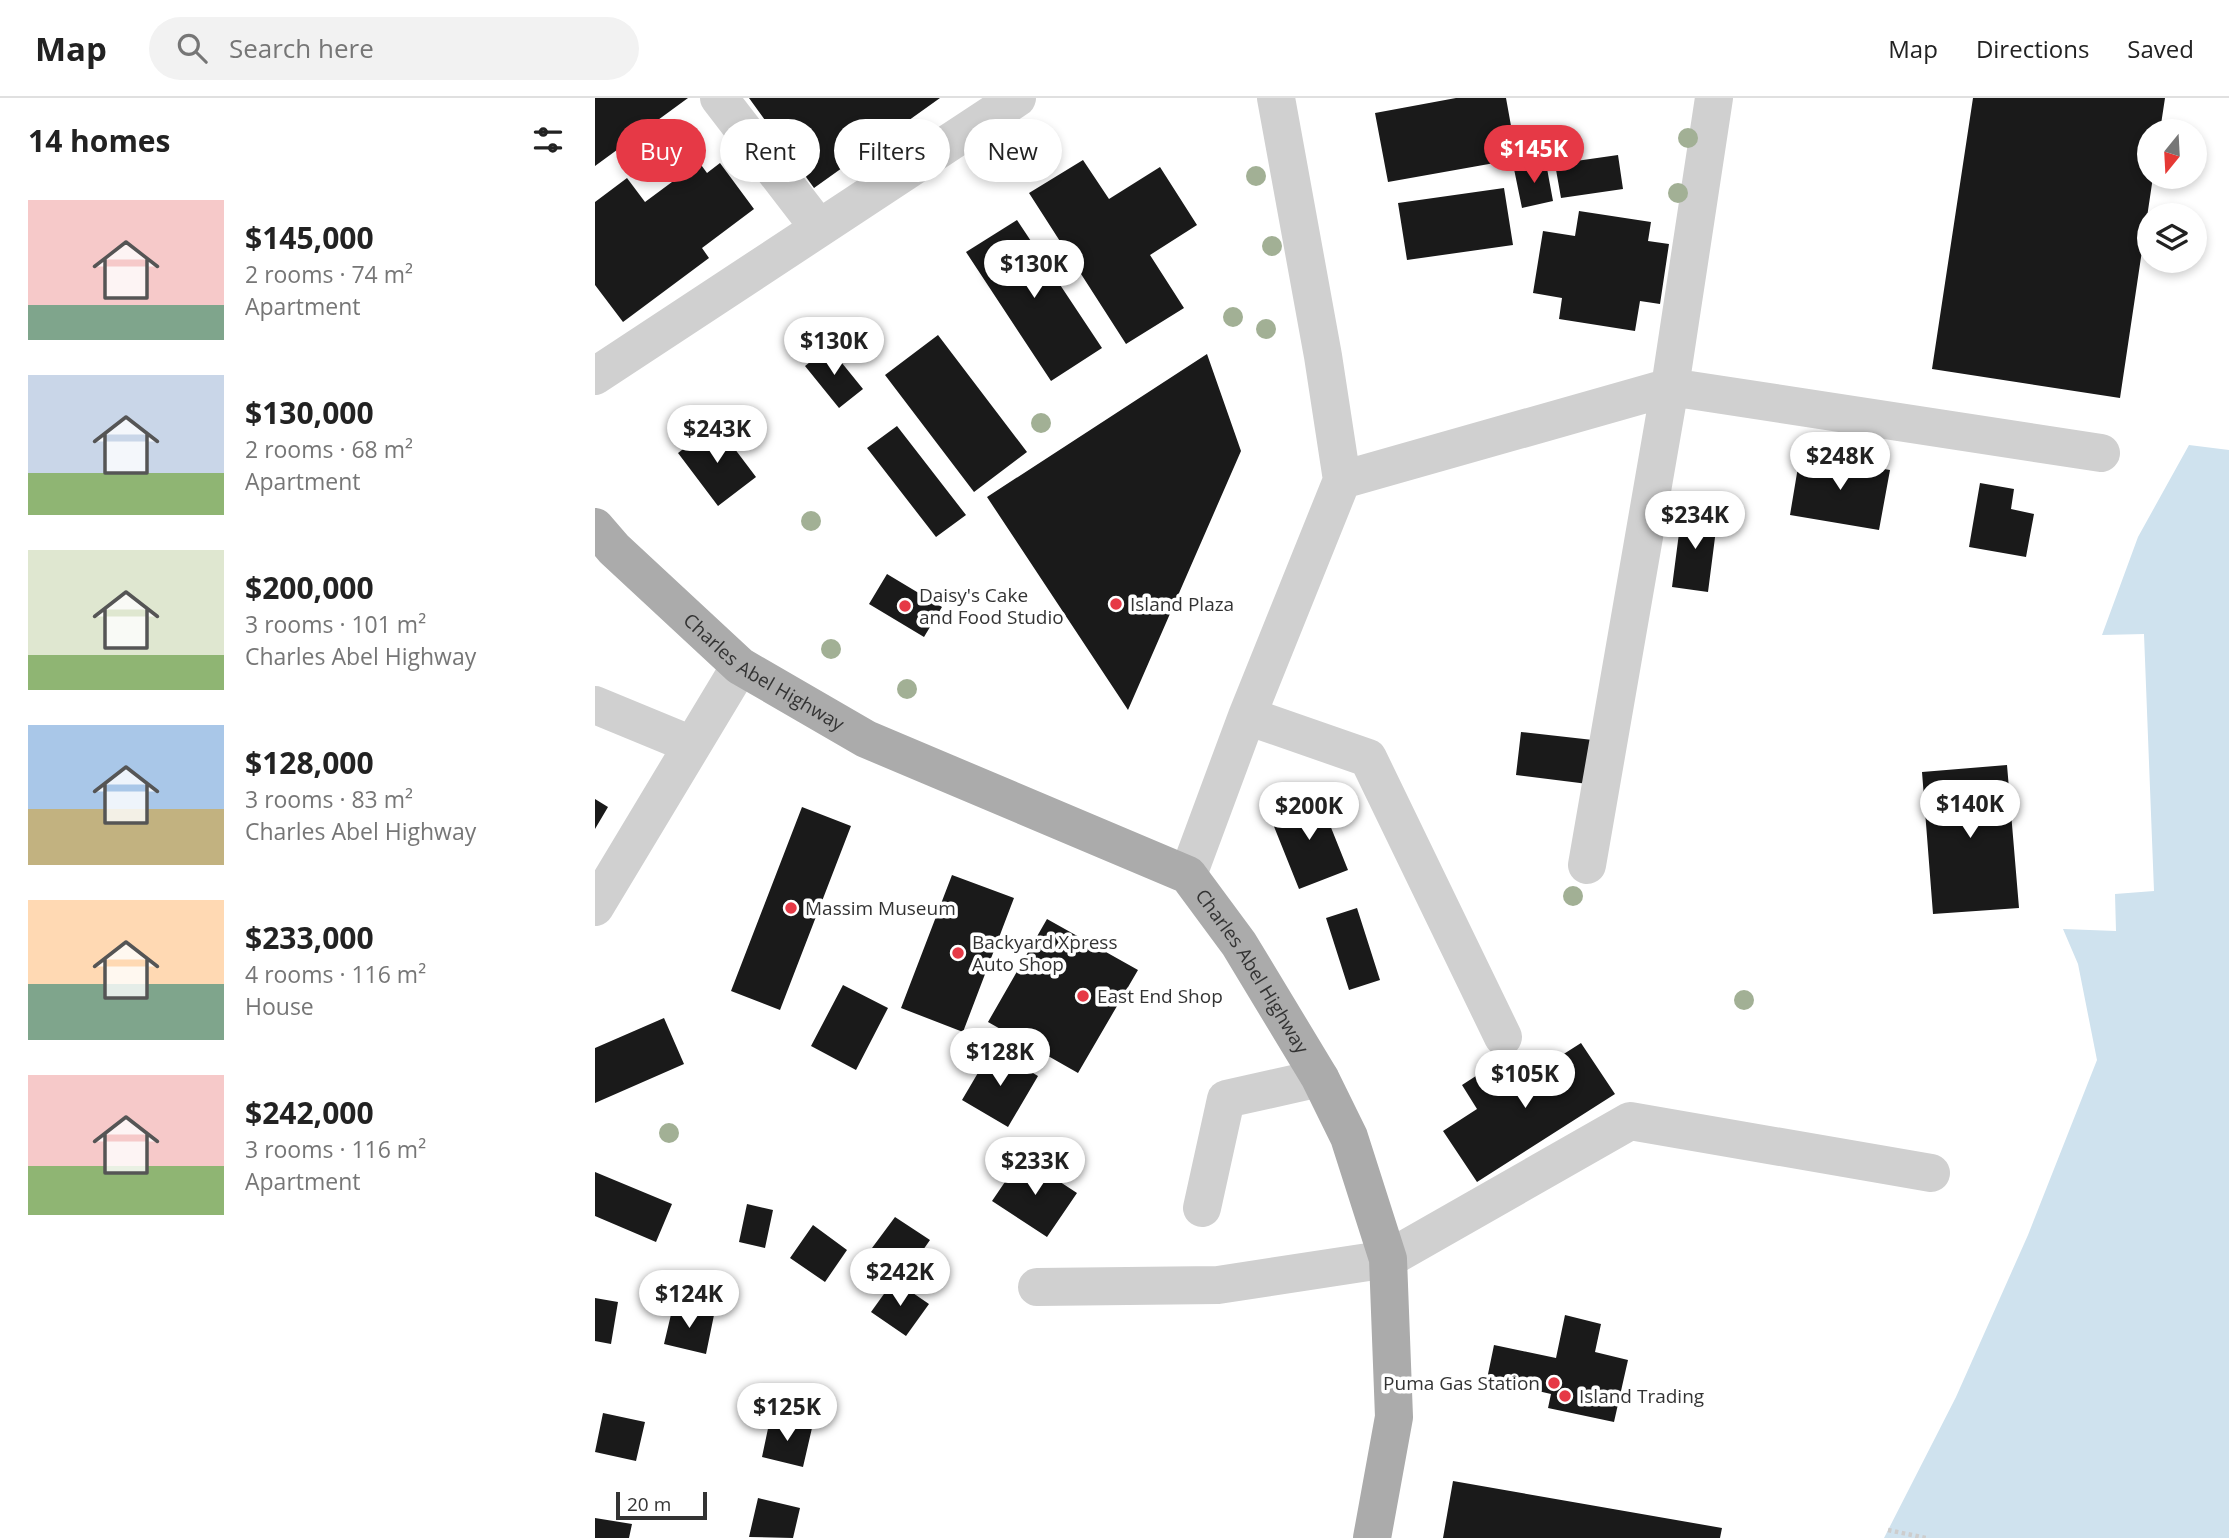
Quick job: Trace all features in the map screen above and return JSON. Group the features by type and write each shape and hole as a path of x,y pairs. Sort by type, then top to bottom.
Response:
{"main road":[{"name":"Charles Abel Highway","path":"595,527 614,549 740,666 866,739 1188,875 1239,944 1320,1078 1349,1137 1388,1259 1394,1417 1372,1538"}],"street":[{"path":"719,98 819,228"},
{"path":"595,376 1017,98"},
{"path":"1188,875 1247,716 1342,480 1323,356 1276,98"},
{"path":"1587,865 1670,387 1714,98"},
{"path":"1342,480 1670,387 2101,453"},
{"path":"595,907 740,666"},
{"path":"595,705 692,745"},
{"path":"1247,716 1368,758 1503,1037"},
{"path":"1202,1208 1226,1099 1320,1078"},
{"path":"1037,1287 1218,1285 1388,1259 1630,1121 1931,1173"}],"path":[{"path":"1888,1530 1926,1538"}],"water":[{"path":"2189,445 2229,450 2229,1538 1884,1538 1956,1397 2028,1235 2097,1060 2078,964 2063,929 2116,931 2115,894 2154,891 2144,634 2102,635 2138,537"}],"building":[{"path":"595,98 688,98 659,119 616,119 616,151 595,166"},
{"path":"749,98 940,98 911,119 834,119 834,174 814,188 810,182 820,182 820,119 764,119"},
{"path":"1456,98 1506,98 1517,159 1388,182 1375,113"},
{"path":"1973,98 2165,98 2162,119 2137,119 2137,189 2151,189 2149,203 2137,203 2139,273 2120,398 1932,369"},
{"path":"1618,155 1623,189 1561,198 1555,164"},
{"path":"1083,160 1109,199 1160,167 1197,225 1150,255 1184,308 1126,344 1029,193 1047,182 1062,182 1062,173"},
{"path":"720,163 720,182 734,182 754,209 702,248 709,258 623,322 595,285 595,202 622,182 630,182 645,202 672,182 706,182 706,172"},
{"path":"1546,163 1553,201 1522,208 1514,169"},
{"path":"1504,188 1513,245 1407,260 1398,203"},
{"path":"1579,211 1651,222 1648,241 1669,244 1660,304 1640,301 1635,331 1559,319 1562,298 1533,293 1543,231 1575,236"},
{"path":"1017,220 1102,348 1051,381 966,252"},
{"path":"938,335 1027,452 974,492 885,375"},
{"path":"829,347 863,389 839,408 805,366"},
{"name":"Island Plaza","path":"1207,354 1241,451 1128,710 987,497"},
{"path":"716,424 756,477 718,506 678,453"},
{"path":"897,426 966,515 936,537 867,448"},
{"path":"1800,455 1890,470 1879,530 1790,515"},
{"path":"1980,483 2014,489 2011,509 2034,514 2026,557 1969,547"},
{"path":"1682,510 1718,514 1708,592 1672,587"},
{"name":"Daisy's Cake and Food Studio","path":"887,574 942,607 924,637 869,604"},
{"path":"1521,732 1593,740 1588,784 1516,775"},
{"path":"2007,765 2019,908 1933,914 1922,772"},
{"path":"1318,795 1348,870 1299,889 1269,814"},
{"path":"595,799 608,807 595,829"},
{"name":"Massim Museum","path":"802,807 851,826 780,1010 731,991"},
{"name":"Backyard Xpress Auto Shop","path":"952,875 1014,898 963,1032 901,1008"},
{"path":"1357,908 1380,980 1349,990 1326,918"},
{"path":"1047,919 1138,970 1078,1073 988,1022"},
{"path":"843,985 888,1008 856,1070 811,1046"},
{"path":"664,1018 684,1064 595,1103 595,1048"},
{"path":"1581,1043 1615,1094 1477,1182 1443,1131 1477,1109 1462,1085 1496,1063 1512,1087"},
{"path":"992,1049 1038,1076 1008,1127 962,1100"},
{"path":"1022,1157 1077,1193 1047,1237 992,1201"},
{"path":"595,1172 672,1204 656,1242 595,1216"},
{"path":"747,1204 773,1210 765,1248 739,1242"},
{"path":"895,1217 930,1240 907,1273 872,1248"},
{"path":"813,1225 847,1250 825,1282 790,1258"},
{"path":"894,1280 929,1304 906,1336 871,1312"},
{"path":"595,1298 618,1302 611,1344 595,1341"},
{"path":"673,1306 714,1315 706,1354 664,1344"},
{"path":"1565,1315 1601,1324 1595,1352 1628,1360 1614,1422 1548,1408 1551,1394 1487,1379 1494,1345 1556,1358"},
{"path":"603,1413 645,1422 636,1461 595,1452"},
{"path":"770,1419 812,1428 803,1467 762,1457"},
{"path":"1453,1481 1722,1528 1720,1538 1443,1538"},
{"path":"758,1498 800,1508 793,1538 749,1537"},
{"path":"595,1518 632,1524 629,1538 595,1538"}],"place":[{"name":"Island Plaza","path":"1116,604"},
{"name":"Daisy's Cake and Food Studio","path":"905,606"},
{"name":"Massim Museum","path":"791,908"},
{"name":"Backyard Xpress Auto Shop","path":"958,953"},
{"name":"East End Shop","path":"1083,996"},
{"name":"Puma Gas Station","path":"1554,1383"},
{"name":"Island Trading","path":"1565,1396"}]}
